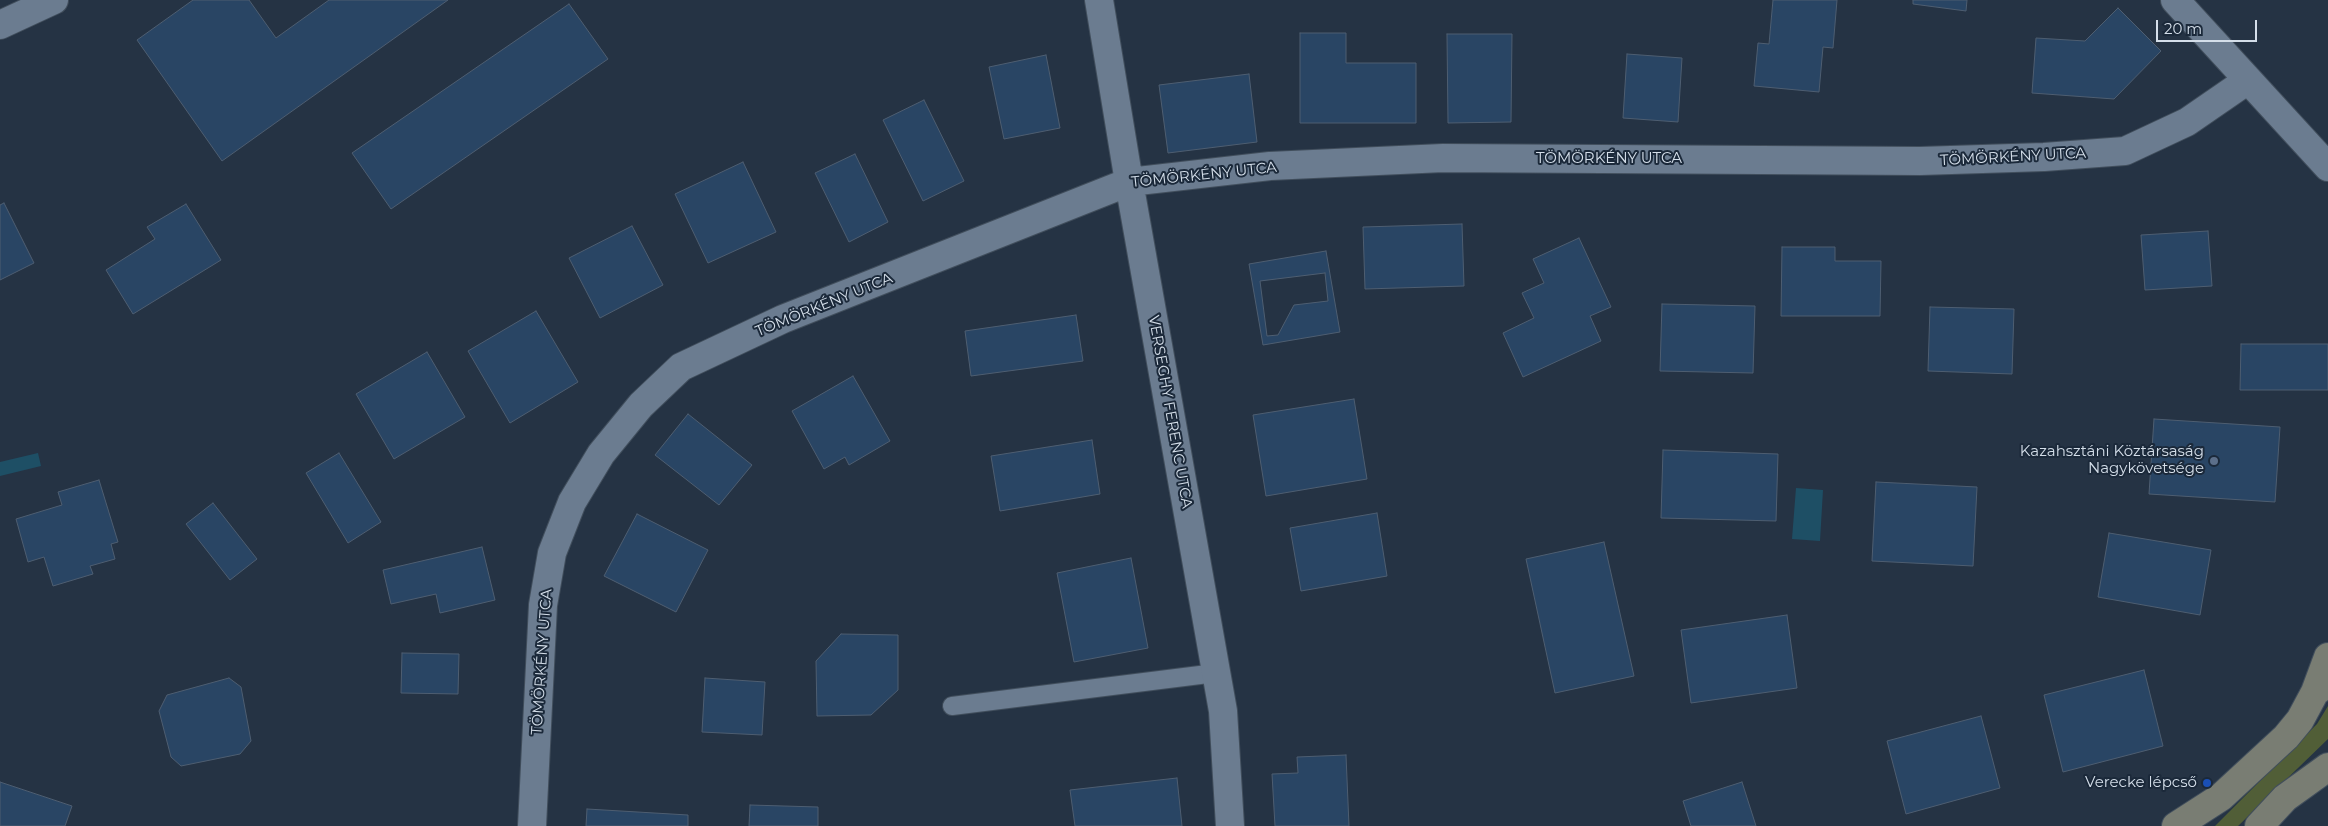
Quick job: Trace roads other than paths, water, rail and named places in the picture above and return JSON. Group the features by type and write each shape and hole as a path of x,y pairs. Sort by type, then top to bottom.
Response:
{"street":[{"path":"0,25 54,0"},
{"name":"VERSEGHY FERENC UTCA","path":"1098,0 1128,182 1223,711 1230,826"},
{"path":"2175,0 2328,167"},
{"name":"TÖMÖRKÉNY UTCA","path":"532,826 543,605 552,553 572,502 601,454 641,405 681,367 782,319 1128,182 1270,166 1443,158 1920,161 2044,158 2125,151 2187,122 2248,80"},
{"path":"2170,825 2221,797 2286,737 2322,688 2328,658"},
{"path":"2259,826 2285,798 2328,767"}],"lane":[{"path":"952,706 1216,673"}],"water":[{"path":"38,453 41,466 0,476 0,462"},
{"path":"1796,488 1823,490 1820,541 1792,539"}],"place":[{"name":"Kazahsztáni Köztársaság Nagykövetsége","path":"2214,461"},
{"name":"Verecke lépcső","path":"2207,783"}]}
